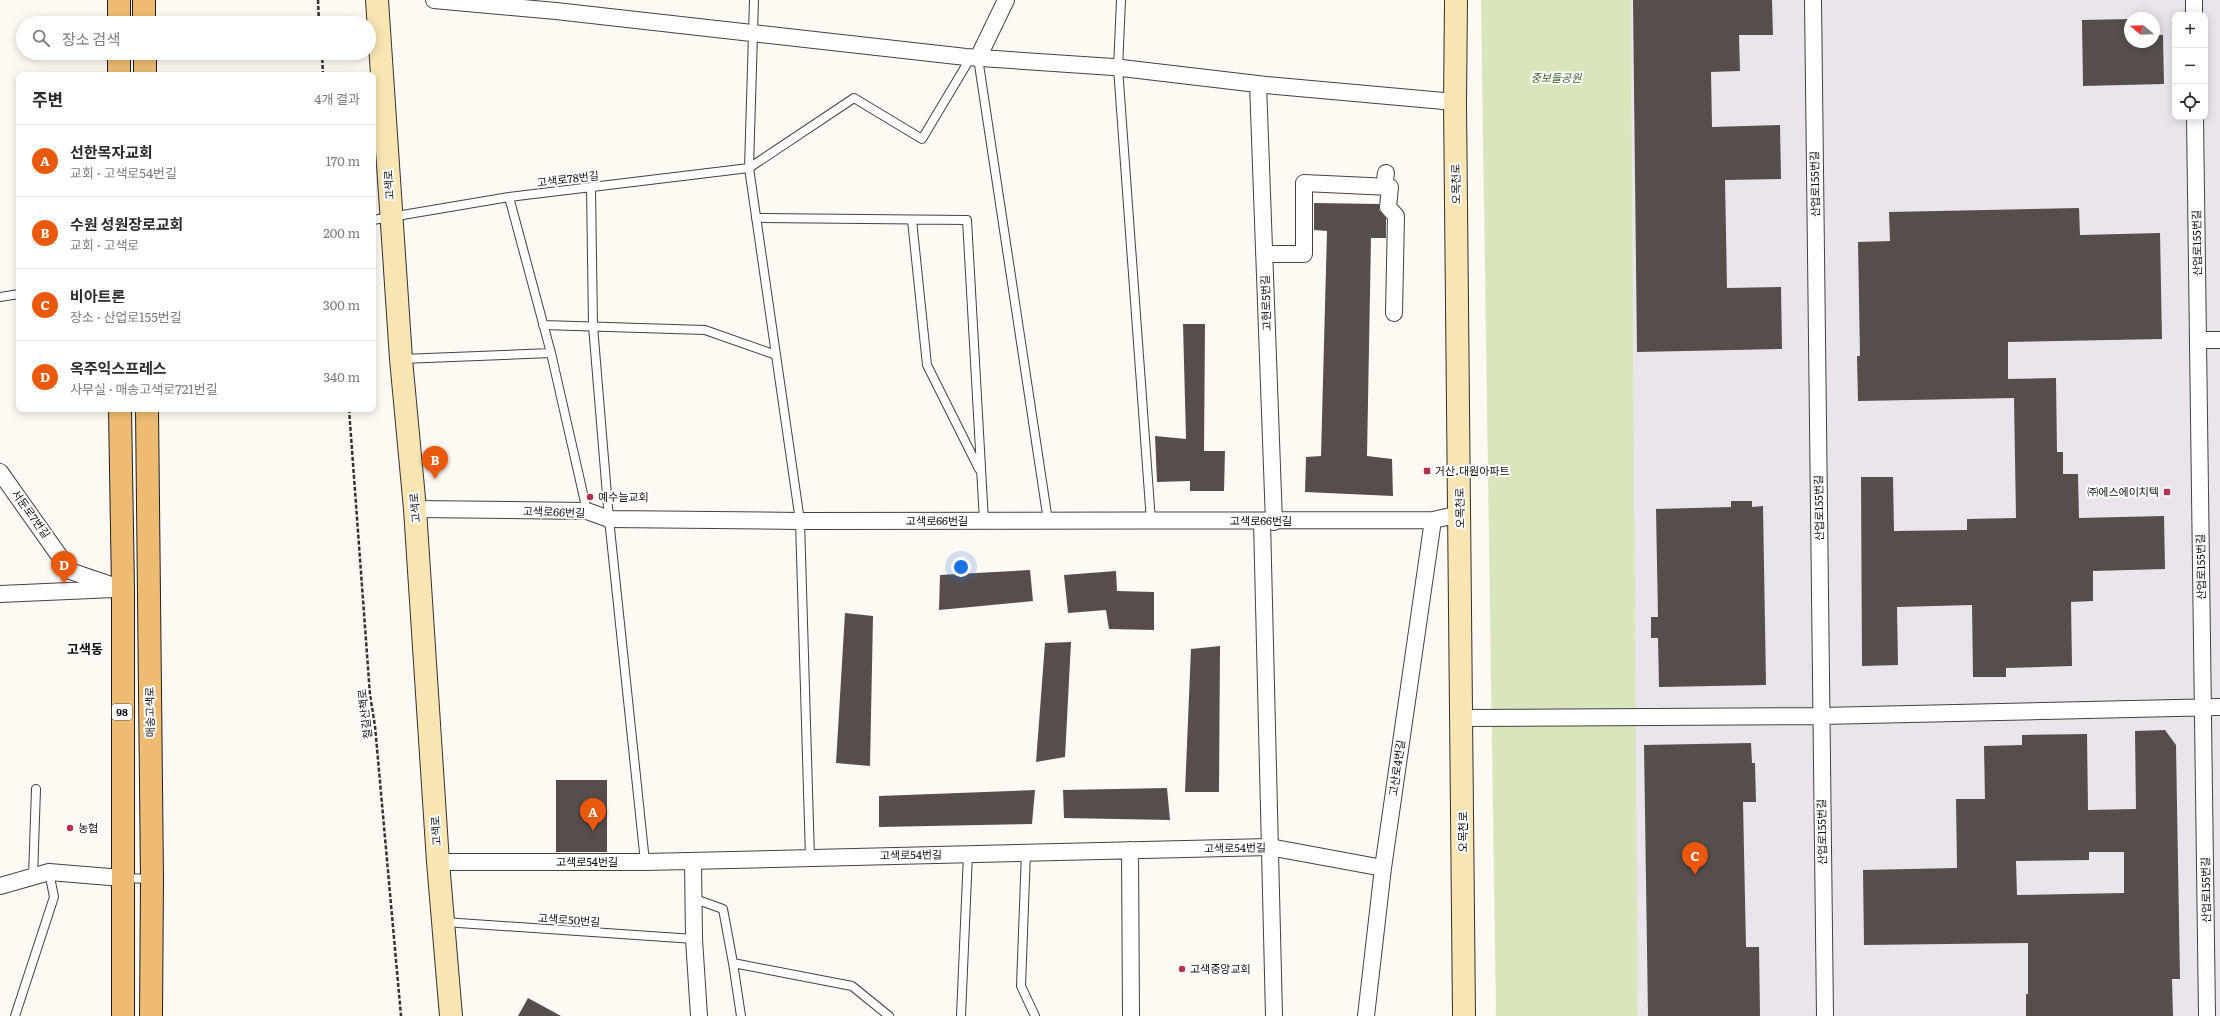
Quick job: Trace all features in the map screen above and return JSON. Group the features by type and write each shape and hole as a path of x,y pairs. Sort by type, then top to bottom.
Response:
{"main road":[{"path":"119,0 119,16"},
{"path":"144,0 144,16"},
{"path":"119,60 119,72"},
{"path":"144,60 144,72"},
{"name":"98","path":"120,412 123,589 123,1016"},
{"name":"매송고색로","path":"146,412 152,879 151,1016"}],"street":[{"name":"고색로","path":"377,0 382,219 401,360 415,509 438,862 451,1016"},
{"path":"434,0 975,57 1118,68 1258,84 1455,102"},
{"path":"975,57 1006,0"},
{"name":"오목천로","path":"1456,0 1455,102 1464,1016"},
{"name":"산업로155번길","path":"1813,0 1825,1016"},
{"path":"2194,0 2194,12"},
{"name":"고현로5번길","path":"1258,84 1264,254 1268,521 1270,847 1274,1016"},
{"name":"산업로155번길","path":"2195,120 2207,1016"},
{"path":"1264,254 1304,254 1304,183 1385,180 1390,187 1388,208 1396,216 1394,313"},
{"path":"2198,340 2220,340"},
{"name":"서둔로7번길","path":"0,472 70,571 123,589"},
{"name":"고색로66번길","path":"415,509 587,512 609,519 800,521 1433,520 1460,514"},
{"name":"고산로4번길","path":"1366,1016 1383,868 1433,520"},
{"path":"0,594 123,589"},
{"path":"1462,718 1821,716 2203,706 2220,707"},
{"name":"고색로54번길","path":"438,862 645,862 1270,847 1383,868"},
{"path":"1130,850 1131,1016"},
{"path":"693,861 695,899 694,939 699,1016"},
{"path":"0,886 49,872 122,878"}],"lane":[{"path":"754,0 749,168 800,521 810,858"},
{"path":"1121,0 1118,68 1151,521"},
{"path":"749,168 854,98 922,139 975,57"},
{"path":"975,57 1048,521"},
{"name":"고색로78번길","path":"382,219 509,197 749,168"},
{"path":"591,187 593,326 609,519 645,862"},
{"path":"509,197 551,353 587,512"},
{"path":"756,218 967,220 984,521"},
{"path":"912,220 927,365 981,473"},
{"path":"0,297 16,294"},
{"path":"543,325 705,330 776,355"},
{"path":"401,360 551,353"},
{"path":"33,877 36,789"},
{"path":"1026,852 1021,986 1035,1016"},
{"path":"961,1016 968,854"},
{"path":"15,1016 54,897 49,872"},
{"path":"122,878 152,879"},
{"path":"695,899 723,909 734,963 741,1016"},
{"name":"고색로50번길","path":"443,922 694,939"},
{"path":"734,963 852,986 889,1016"}],"path":[{"path":"318,0 319,16"},
{"path":"322,60 323,72"},
{"name":"철길산책로","path":"349,412 370,695 376,734 401,1016"}],"shaded area":[{"path":"1631,0 2220,0 2220,1016 1638,1016"}],"green space":[{"name":"중보들공원","path":"1481,0 1631,0 1638,1016 1496,1016"}],"building":[{"path":"1633,0 1772,0 1773,35 1739,35 1740,71 1711,72 1712,127 1780,125 1781,179 1725,180 1727,288 1781,287 1782,349 1637,352"},
{"path":"2124,19 2124,48 2160,48 2160,35 2163,35 2164,84 2083,86 2082,20"},
{"path":"1314,203 1379,204 1379,210 1386,218 1386,238 1371,238 1367,456 1392,459 1393,496 1305,492 1306,457 1321,456 1327,231 1314,230"},
{"path":"2079,208 2080,235 2160,233 2162,339 2008,342 2008,379 2056,378 2057,452 2063,452 2063,474 2078,474 2079,518 2164,516 2165,569 2093,571 2093,601 2071,602 2072,666 2006,668 2006,677 1973,677 1972,605 1897,607 1898,665 1862,666 1861,477 1893,477 1894,531 1967,530 1967,519 2016,518 2014,398 1858,401 1857,356 1860,356 1858,242 1890,241 1889,212"},
{"path":"1183,324 1205,324 1204,451 1225,451 1224,491 1190,491 1190,481 1157,482 1155,436 1186,439"},
{"path":"1731,501 1752,501 1752,507 1763,506 1766,685 1659,687 1658,638 1651,638 1651,617 1658,617 1656,509 1731,507"},
{"path":"1030,570 1033,601 939,610 940,575"},
{"path":"1116,571 1117,591 1154,592 1154,630 1109,629 1106,610 1068,613 1064,575"},
{"path":"845,613 873,616 870,766 836,763"},
{"path":"1071,642 1065,757 1036,762 1045,643"},
{"path":"1220,646 1219,792 1185,792 1191,649"},
{"path":"2165,730 2176,745 2180,979 2172,979 2173,1016 2026,1016 2026,994 2028,994 2028,943 1864,945 1863,870 1957,868 1956,799 1985,799 1984,746 2022,745 2022,735 2087,734 2088,810 2136,809 2135,731","holes":["2089,852 2124,852 2124,893 2017,895 2016,861 2089,860"]},
{"path":"1751,743 1752,763 1755,763 1756,802 1743,802 1746,947 1759,947 1760,1016 1648,1016 1644,745"},
{"path":"556,780 607,780 607,852 556,852"},
{"path":"1167,788 1170,820 1064,818 1063,790"},
{"path":"1035,790 1032,824 879,827 879,796"},
{"path":"528,998 561,1016 518,1016"}],"place":[{"name":"거산.대원아파트","path":"1427,471"},
{"name":"수원 성원장로교회","path":"435,479"},
{"name":"㈜에스에이치텍","path":"2167,492"},
{"name":"예수늘교회","path":"590,497"},
{"name":"옥주익스프레스","path":"64,584"},
{"name":"농협","path":"70,828"},
{"name":"선한목자교회","path":"593,831"},
{"name":"비아트론","path":"1695,875"},
{"name":"고색중앙교회","path":"1182,969"}],"district":[{"name":"고색동","path":"85,649"}]}
